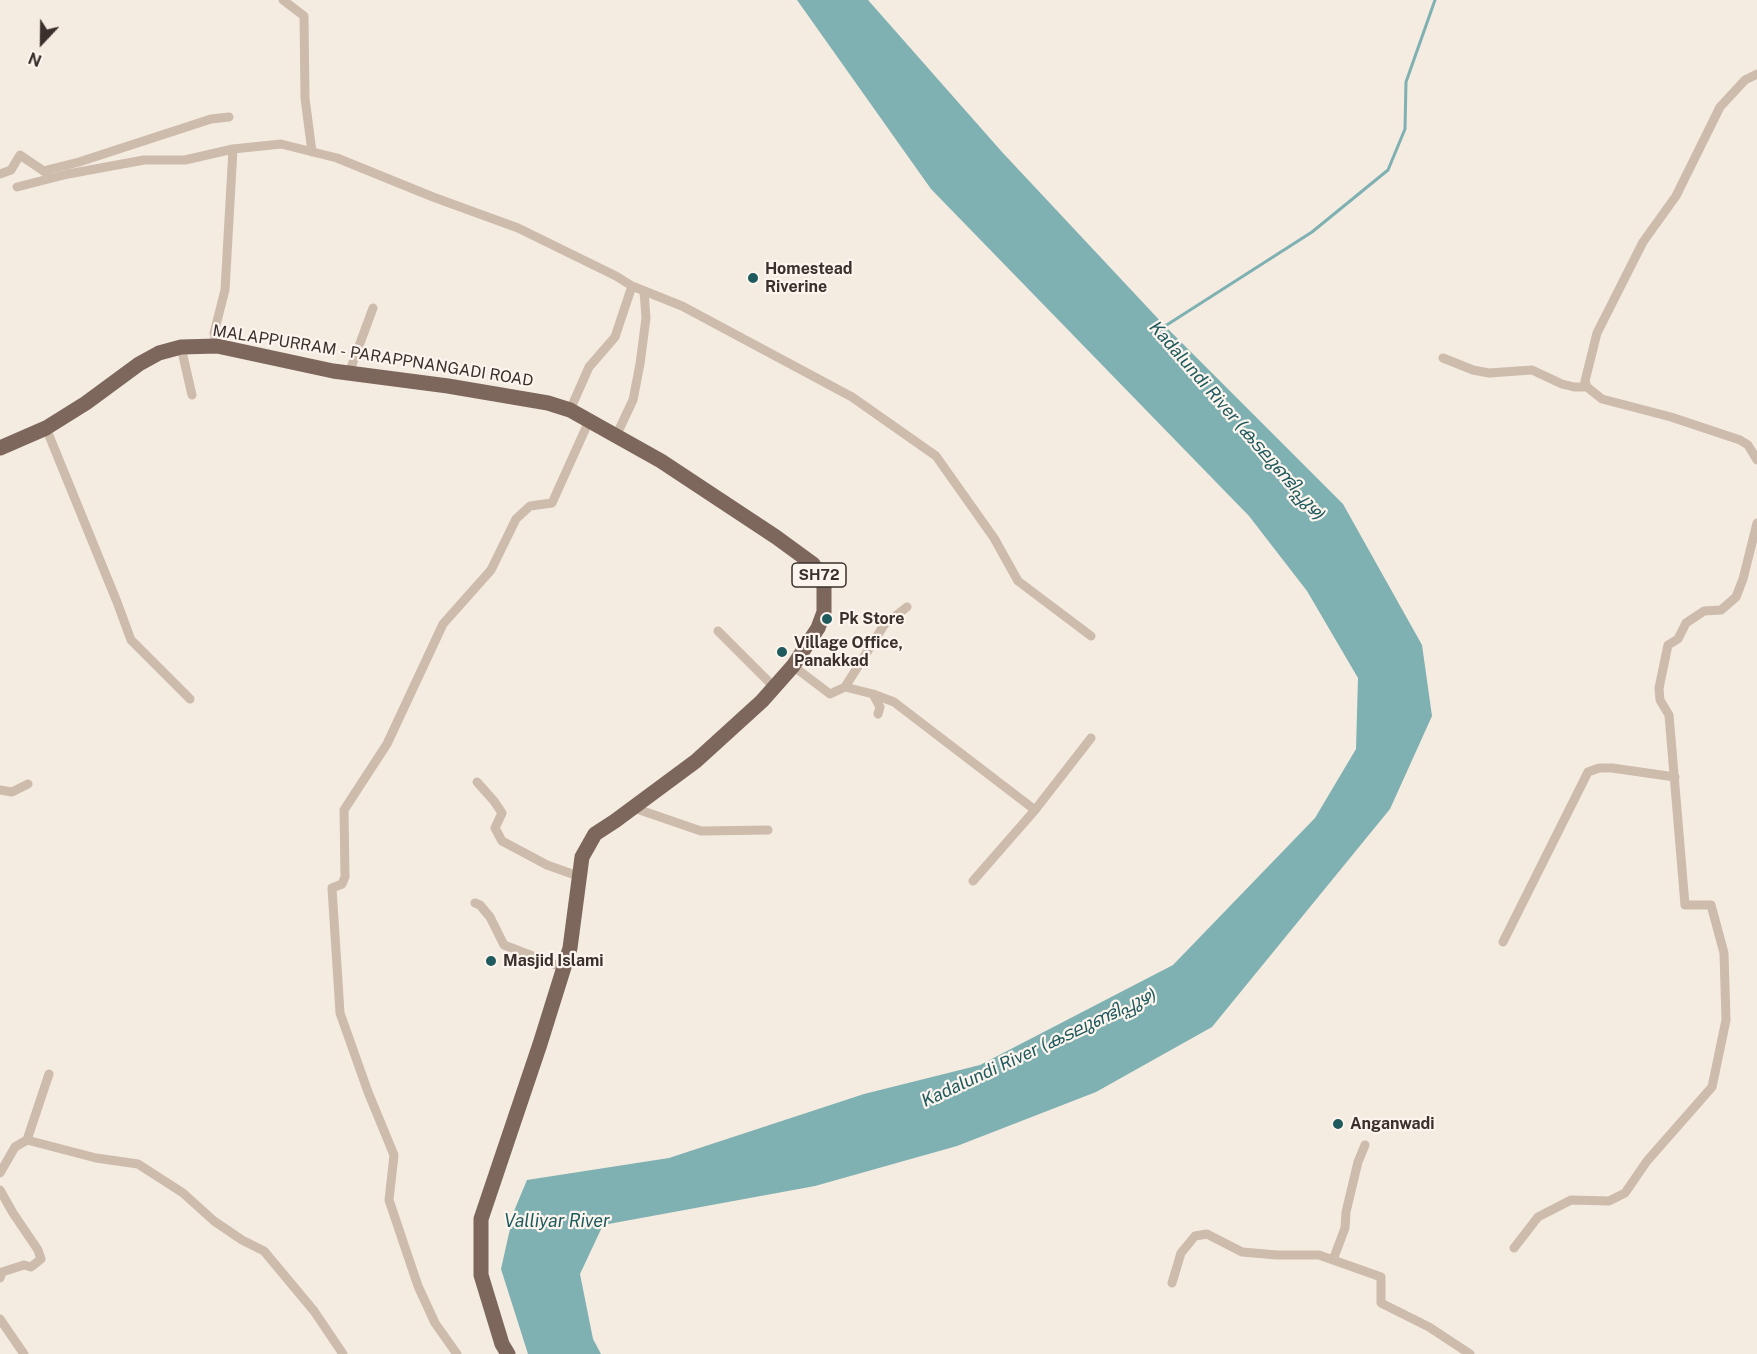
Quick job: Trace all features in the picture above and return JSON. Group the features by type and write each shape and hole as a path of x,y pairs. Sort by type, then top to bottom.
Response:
{"main road":[{"name":"MALAPPURRAM - PARAPPNANGADI ROAD","path":"0,448 46,428 86,403 139,364 159,353 181,347 217,346 350,374 448,386 548,403 570,410 661,461 776,537 813,564 824,583 824,612 818,628 793,666 734,729 634,808 595,834 582,857 570,948 481,1219 481,1275 502,1344 508,1354"}],"street":[{"path":"283,0 304,16 305,98 312,152"},
{"path":"1757,74 1745,80 1720,107 1676,196 1643,242 1597,333 1585,381 1587,387 1602,399 1671,417 1754,446 1757,460"},
{"path":"43,171 79,162 211,119 229,117"},
{"path":"17,187 144,160 186,160 233,149 281,144 337,158 518,228 632,286 682,306 852,397 936,456 994,537 1018,581 1091,636"},
{"path":"217,346 214,333 225,290 233,149"},
{"path":"0,174 11,170 20,155 53,178"},
{"path":"570,410 589,367 615,337 632,286"},
{"path":"616,436 633,400 640,364 646,318 644,291"},
{"path":"350,374 373,308"},
{"path":"181,347 192,395"},
{"path":"1443,358 1473,370 1489,373 1532,370 1562,384 1587,387"},
{"path":"456,1354 435,1323 418,1286 389,1200 394,1155 368,1092 340,1013 332,888 342,884 345,877 344,810 387,744 444,624 491,570 516,519 530,506 552,503 590,421"},
{"path":"46,428 131,640 190,699"},
{"path":"1514,1248 1538,1217 1571,1200 1609,1201 1625,1193 1647,1161 1712,1087 1726,1020 1724,953 1711,905 1685,905 1669,715 1660,700 1659,688 1668,645 1678,639 1686,623 1704,611 1721,610 1736,597 1743,579 1757,523"},
{"path":"793,666 830,694 845,687 884,625 907,607"},
{"path":"718,631 773,686"},
{"path":"845,687 894,702 1035,810"},
{"path":"873,694 880,707 878,714"},
{"path":"973,881 1035,810 1091,738"},
{"path":"1503,942 1588,772 1599,768 1612,768 1675,777"},
{"path":"477,782 502,813 495,828 502,841 547,865 578,876"},
{"path":"0,790 12,792 28,784"},
{"path":"634,808 701,831 768,830"},
{"path":"475,903 480,905 490,917 504,945 564,968"},
{"path":"0,1173 15,1147 27,1140 50,1074"},
{"path":"27,1140 96,1158 138,1164 183,1193 214,1221 242,1240 264,1251 314,1311 344,1354"},
{"path":"1333,1260 1346,1228 1346,1212 1358,1162 1365,1145"},
{"path":"0,1190 38,1250 41,1259 31,1267 24,1265 2,1272 0,1278"},
{"path":"1172,1283 1181,1253 1195,1236 1207,1234 1242,1252 1319,1255 1382,1277 1381,1303 1429,1327 1470,1354"},
{"path":"0,1319 24,1354"}],"water":[{"name":"Valliyar River","path":"797,0 868,0 1002,152 1164,325 1343,504 1422,645 1432,716 1390,809 1212,1027 1096,1092 957,1146 815,1186 603,1225 580,1274 593,1339 601,1354 528,1354 501,1269 514,1211 527,1180 669,1158 864,1094 980,1065 1173,965 1315,818 1356,749 1358,678 1307,591 1249,516 931,189"}],"waterway":[{"name":"Kadalundi River (കടലുണ്ടിപ്പുഴ)","path":"1162,328 1312,232 1388,170 1405,129 1406,82 1435,0"}],"place":[{"name":"Homestead Riverine","path":"753,278"},
{"name":"Pk Store","path":"827,619"},
{"name":"Village Office, Panakkad","path":"782,652"},
{"name":"Masjid Islami","path":"491,961"},
{"name":"Anganwadi","path":"1338,1124"}]}
